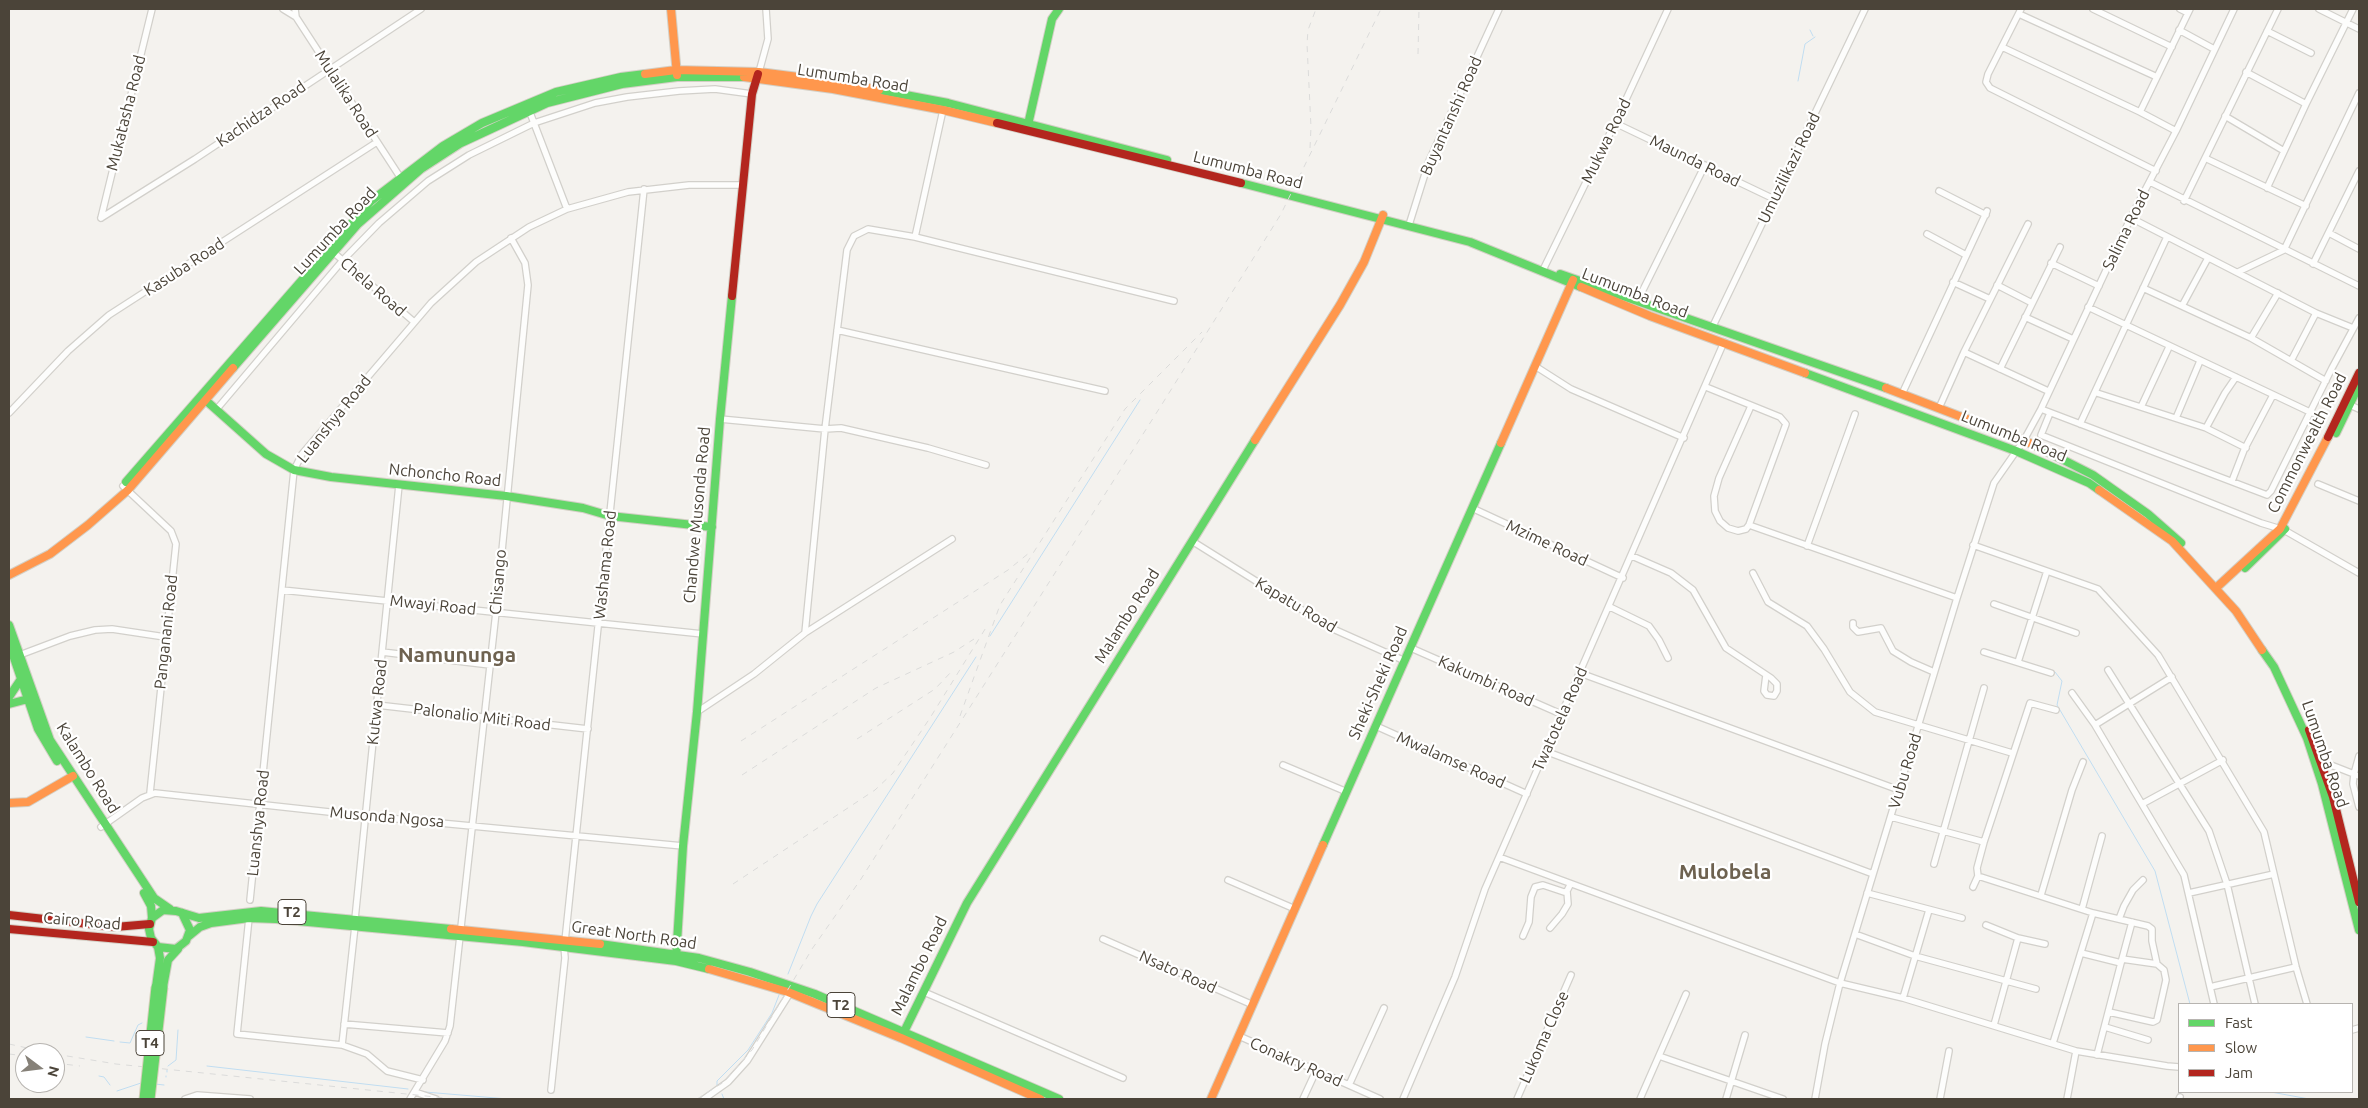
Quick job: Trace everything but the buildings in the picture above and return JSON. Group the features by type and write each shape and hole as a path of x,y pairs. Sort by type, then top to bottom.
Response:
{"main road":[{"path":"672,9 676,74"},
{"path":"1025,127 1048,20 1054,9"},
{"path":"1025,127 1052,19 1059,9"},
{"name":"Lumumba Road","path":"203,398 370,212 402,180 461,143 529,110 570,96 605,87 676,74"},
{"name":"Lumumba Road","path":"9,575 50,554 88,525 125,488 203,398 354,218 443,146 482,123 544,96 620,77 676,74 823,80 902,94 1025,127 1409,223 1487,248 1724,342 2016,451 2090,483 2172,541 2246,617 2275,661 2298,704 2317,746 2333,797 2359,902"},
{"name":"Lumumba Road","path":"758,76 875,96 1025,127"},
{"name":"Chandwe Musonda Road","path":"676,957 683,846 697,712 720,419 752,94 758,76"},
{"name":"Malambo Road","path":"902,1035 967,903 1018,818 1360,270 1383,216"},
{"name":"Lumumba Road","path":"1572,282 1637,302 1902,394 2024,440 2093,475 2173,534 2219,588 2274,667 2303,730 2322,784 2359,930"},
{"name":"Sheki-Sheki Road","path":"1211,1099 1572,282"},
{"name":"Commonwealth Road","path":"2282,530 2359,373"},
{"name":"Commonwealth Road","path":"2219,588 2282,530 2359,385"},
{"name":"Nchoncho Road","path":"203,398 266,454 294,470 400,485 506,496 584,508 610,516 712,527"},
{"name":"Lumumba Road","path":"9,569 48,549 125,488"},
{"name":"Kalambo Road","path":"9,624 21,679 30,695"},
{"name":"Kalambo Road","path":"9,643 50,740 71,778 154,898 170,909"},
{"path":"9,697 21,679"},
{"path":"9,697 30,695"},
{"path":"9,704 30,695"},
{"path":"9,803 21,804 28,802 71,778"},
{"name":"Kalambo Road","path":"103,825 148,900 151,921"},
{"path":"170,909 182,913 189,923 189,936 182,946 170,950 156,944 149,933 151,921 163,910 170,909"},
{"name":"Great North Road","path":"182,913 200,918 249,911 274,911 723,964 782,982 1048,1097 1059,1099"},
{"name":"Cairo Road","path":"9,916 115,927 151,921"},
{"path":"23,931 27,925 25,917"},
{"path":"36,932 33,926 37,918"},
{"name":"Great North Road","path":"189,936 200,927 211,923 249,918 355,922"},
{"name":"Cairo Road","path":"9,929 156,944"},
{"name":"Great North Road","path":"460,933 537,938 565,944"},
{"name":"T4","path":"150,1099 160,987 156,944"},
{"name":"T4","path":"144,1099 160,987 169,957 182,946"},
{"name":"Great North Road","path":"676,957 790,993 902,1035 1040,1099"}],"street":[{"name":"Mukatasha Road","path":"101,218 152,9"},
{"path":"283,9 296,17"},
{"name":"Mulalika Road","path":"295,9 296,17 402,180"},
{"name":"Kachidza Road","path":"101,218 195,159 414,11 421,9"},
{"path":"758,76 768,39 766,9"},
{"name":"Buyantanshi Road","path":"1409,223 1429,161 1499,9"},
{"name":"Mukwa Road","path":"1543,270 1668,9"},
{"name":"Umuzilikazi Road","path":"1712,328 1866,9"},
{"path":"2093,9 2172,47"},
{"path":"2140,112 2189,11 2180,9"},
{"name":"Salima Road","path":"2016,451 2041,410 2048,391 2088,307 2131,218 2156,172 2234,9"},
{"path":"2184,201 2278,9"},
{"path":"2319,9 2359,30"},
{"path":"2267,188 2353,9"},
{"path":"2156,172 1990,88 1986,82 1988,74 2020,11 2157,77"},
{"path":"2179,30 2214,49"},
{"path":"2266,31 2310,53"},
{"path":"2002,47 2176,131"},
{"path":"2246,72 2306,104"},
{"path":"676,74 679,91"},
{"path":"216,410 343,260 379,223 428,181 469,155 534,123 595,103 679,91 715,89 752,94"},
{"path":"2238,272 2284,250 2306,206 2329,152 2359,93"},
{"path":"529,110 567,209"},
{"path":"915,237 944,110"},
{"path":"2225,116 2284,150"},
{"name":"Maunda Road","path":"1615,123 1774,199"},
{"name":"Kasuba Road","path":"9,413 68,351 110,315 377,142"},
{"path":"2205,158 2306,206"},
{"path":"1637,302 1705,165"},
{"path":"2314,264 2359,171"},
{"path":"2150,182 2184,201 2359,286"},
{"name":"Luanshya Road","path":"250,900 294,470 302,454 413,321 476,262 529,227 567,209 644,189 689,185 743,185"},
{"name":"Washama Road","path":"551,1090 644,189"},
{"path":"1902,394 1987,213 1939,191"},
{"path":"2131,218 2316,313 2353,328"},
{"path":"1939,408 1964,352 2028,224"},
{"path":"805,633 825,429 846,250 854,236 861,231 876,229 1174,301"},
{"path":"2329,233 2359,249"},
{"path":"1927,234 1966,255"},
{"path":"2080,424 2097,393 2167,237"},
{"name":"Chisango","path":"448,1033 496,612 528,285 525,263 511,238"},
{"path":"2000,369 2060,247"},
{"name":"Chela Road","path":"334,252 413,321"},
{"path":"2182,306 2208,258"},
{"path":"2051,263 2099,286"},
{"path":"1953,282 1990,299"},
{"path":"1997,285 2032,303"},
{"path":"2143,288 2251,338 2292,359 2326,381"},
{"path":"2251,338 2278,293"},
{"path":"2088,307 2169,347 2312,413"},
{"path":"2292,359 2316,313"},
{"path":"2025,317 2073,339"},
{"path":"2041,410 2267,495 2271,491 2312,413 2326,381 2359,318"},
{"path":"837,330 1105,391"},
{"name":"Twatotela Road","path":"1403,1099 1455,977 1473,920 1499,857 1684,438 1724,342"},
{"path":"2141,407 2169,347"},
{"path":"1964,352 2048,391"},
{"path":"2176,418 2200,361"},
{"path":"1535,366 1570,389 1684,438"},
{"path":"2206,428 2236,377"},
{"path":"1706,387 1780,417 1786,424 1749,525 1746,529 1738,531 1722,524 1715,511 1714,496 1719,478 1751,406"},
{"path":"2097,393 2206,428 2246,448"},
{"path":"2232,481 2246,448 2273,395"},
{"path":"2350,405 2359,409"},
{"path":"2050,413 2041,435 2282,530 2359,573"},
{"path":"1807,546 1855,414"},
{"path":"720,419 825,429 841,428 892,439 986,465"},
{"name":"Vubu Road","path":"1815,1099 1825,1044 1854,934 1973,546 1994,483 2016,451"},
{"path":"2318,484 2359,501"},
{"name":"Kutwa Road","path":"342,1045 400,485"},
{"name":"Panganani Road","path":"125,488 171,531 175,540 150,794"},
{"name":"Mzime Road","path":"1472,508 1622,578"},
{"path":"1749,525 1957,598"},
{"path":"697,712 754,674 805,633 952,539"},
{"name":"Kapatu Road","path":"1192,541 1332,628 1405,661"},
{"path":"1973,546 2098,589 2152,646 2223,760 2264,832 2296,967 2307,1003"},
{"path":"1632,556 1671,573 1694,590 1726,648 1766,675"},
{"path":"2018,662 2047,571"},
{"path":"1753,573 1768,602 1807,626 1824,649 1850,692 1874,712 2012,753"},
{"name":"Mwayi Road","path":"282,590 703,634"},
{"path":"1994,604 2076,633"},
{"path":"1610,607 1649,626 1668,658"},
{"path":"1853,623 1853,628 1858,632 1882,628 1894,651 1911,662 1934,672"},
{"path":"16,656 70,636 95,630 112,629 165,636"},
{"name":"Kakumbi Road","path":"1410,648 1561,714"},
{"path":"382,652 490,665"},
{"path":"1984,652 2051,673"},
{"path":"2108,670 2130,702 2209,831 2227,884 2256,1003"},
{"path":"1580,673 1899,790"},
{"path":"2095,725 2172,677"},
{"path":"1934,864 1984,688"},
{"path":"2072,693 2095,725 2184,875 2214,1003"},
{"path":"1973,887 1978,876 1977,868 1984,842 2030,703 2056,710"},
{"name":"Palonalio Miti Road","path":"377,705 588,730"},
{"name":"Mwalamse Road","path":"1376,726 1527,794"},
{"path":"1545,751 1873,874"},
{"path":"2359,756 2353,784 2359,807"},
{"path":"2142,804 2223,760"},
{"path":"2041,895 2072,790 2083,762"},
{"path":"1283,765 1347,792"},
{"path":"2331,765 2356,775"},
{"path":"103,825 150,794"},
{"name":"Musonda Ngosa","path":"150,794 683,846"},
{"path":"1890,817 1984,842"},
{"path":"2082,909 2102,836"},
{"path":"1499,857 1570,885 1840,983 1903,998 2076,1051 2178,1066"},
{"path":"2189,893 2274,874"},
{"path":"1978,876 2093,913 2148,926 2152,929 2152,941 2157,964"},
{"path":"1228,880 1295,909"},
{"path":"2119,919 2133,890 2143,880"},
{"path":"1523,936 1529,922 1531,897 1534,887 1543,885 1567,891"},
{"path":"1550,928 1568,904 1567,891 1570,885"},
{"path":"1867,893 1962,918"},
{"path":"1903,998 1929,910"},
{"path":"2053,1043 2093,913"},
{"path":"249,918 237,1034 342,1045 362,1051 387,1071 423,1080"},
{"path":"2096,1055 2132,922"},
{"path":"1986,925 2018,938 2045,944"},
{"path":"1854,934 1915,956 2036,989"},
{"path":"1994,1025 2018,938"},
{"name":"Nsato Road","path":"1103,939 1253,1005"},
{"path":"2081,953 2121,961 2157,964 2164,970 2166,980 2157,1020 2153,1022 2109,1012"},
{"path":"2210,987 2296,967"},
{"name":"Lukoma Close","path":"1517,1099 1571,975"},
{"path":"924,992 1123,1078"},
{"path":"704,1099 728,1082 747,1061 790,993"},
{"path":"1640,1099 1686,994"},
{"path":"1349,1085 1384,1008"},
{"path":"344,1024 448,1033 423,1080 410,1099"},
{"path":"2105,1027 2148,1040"},
{"path":"1726,1099 1745,1035"},
{"name":"Conakry Road","path":"1239,1036 1380,1099"},
{"path":"1940,1099 1949,1051"},
{"path":"2067,1099 2076,1051"},
{"path":"1659,1056 1783,1099"},
{"path":"1303,1099 1316,1071"},
{"path":"415,1092 436,1099"},
{"path":"185,1099 197,1095 250,1099"}],"waterway":[{"path":"1810,30 1813,36"},
{"path":"1798,81 1805,44 1815,37"},
{"path":"990,636 1140,400"},
{"path":"788,974 817,904 976,657"},
{"path":"2055,672 2062,681 2057,705 2155,871 2190,1003"},
{"path":"717,1085 717,1081 748,1050 772,1013 779,995"},
{"path":"120,1042 130,1043 138,1025 142,1023"},
{"path":"168,1066 176,1060 178,1030"},
{"path":"86,1037 114,1041"},
{"path":"207,1066 408,1089"},
{"path":"99,1076 104,1077 110,1085"},
{"path":"117,1091 141,1083"},
{"path":"155,1084 164,1085"},
{"path":"425,1092 508,1099"},
{"path":"2276,1093 2309,1099"},
{"path":"722,1094 724,1099"}],"railway":[{"path":"1310,148 1311,127 1307,44 1308,30 1316,9"},
{"path":"697,1099 724,1082 752,1050 812,949 861,879 1164,401 1281,214 1381,9"},
{"path":"1418,54 1419,9"},
{"path":"960,716 1000,605 1125,409 1202,332"},
{"path":"741,741 1008,570 1029,553"},
{"path":"733,884 875,790 893,773 930,718 987,626"},
{"path":"742,775 876,688 954,652 974,639"},
{"path":"857,739 935,689 952,671"},
{"path":"9,1044 15,1045"},
{"path":"9,1054 15,1055"},
{"path":"65,1056 116,1064 455,1099"},
{"path":"65,1064 80,1066"}],"traffic: fast":[{"path":"1027,129 1052,19 1059,9"},
{"path":"126,482 371,201 443,146 482,123 556,92 621,77 645,74"},
{"path":"233,368 358,224 421,169 461,143 547,103 622,84 677,77 744,77"},
{"path":"879,90 948,103 1167,160"},
{"path":"1241,183 1470,242 1581,287"},
{"path":"1560,274 1886,388"},
{"path":"676,959 683,846 697,712 720,419 732,296"},
{"path":"1805,373 2016,451 2089,483 2099,490"},
{"path":"2336,433 2359,385"},
{"path":"202,397 266,454 294,470 331,477 506,496 583,508 610,516 712,527"},
{"path":"902,1036 967,903 1255,440"},
{"path":"1323,845 1501,443"},
{"path":"2032,444 2093,475 2148,514 2181,543"},
{"path":"2245,568 2285,529"},
{"path":"9,625 50,740 154,898 170,909"},
{"path":"9,643 38,729 57,761"},
{"path":"2262,650 2274,667 2307,738 2322,784 2359,930"},
{"path":"9,697 21,679"},
{"path":"9,704 32,698"},
{"path":"144,893 151,906 152,918"},
{"path":"182,913 190,930 186,941 176,949 158,947 151,938 149,929 152,918 163,910 176,911 199,918 261,911 451,929"},
{"path":"189,936 200,927 211,923 249,918 276,919 523,942 676,961 709,969"},
{"path":"600,944 699,958 750,972 815,994 1059,1099"},
{"path":"156,987 160,958 158,947"},
{"path":"163,987 168,960 178,949"},
{"path":"144,1099 156,987"},
{"path":"150,1099 163,987"}],"traffic: slow":[{"path":"671,9 677,75"},
{"path":"645,74 676,70 759,72 830,81 879,90"},
{"path":"744,77 833,89 943,110 997,123"},
{"path":"1255,440 1340,305 1364,262 1383,215"},
{"path":"1501,443 1573,280"},
{"path":"1581,287 1650,316 1805,373"},
{"path":"9,575 50,554 88,525 128,490 233,368"},
{"path":"1886,388 2032,444"},
{"path":"2216,588 2280,529 2328,437"},
{"path":"2099,490 2172,541 2236,611 2262,650"},
{"path":"9,803 28,802 73,776"},
{"path":"1211,1099 1323,845"},
{"path":"451,929 600,944"},
{"path":"709,969 788,992 901,1038 1040,1099"}],"traffic: jam":[{"path":"732,296 752,94 758,74"},
{"path":"997,123 1241,183"},
{"path":"2328,437 2359,373"},
{"path":"2309,730 2333,797 2359,902"},
{"path":"9,915 115,927 150,924"},
{"path":"9,929 153,942"}],"district":[{"name":"Namununga","path":"457,655"},
{"name":"Mulobela","path":"1725,872"}]}
